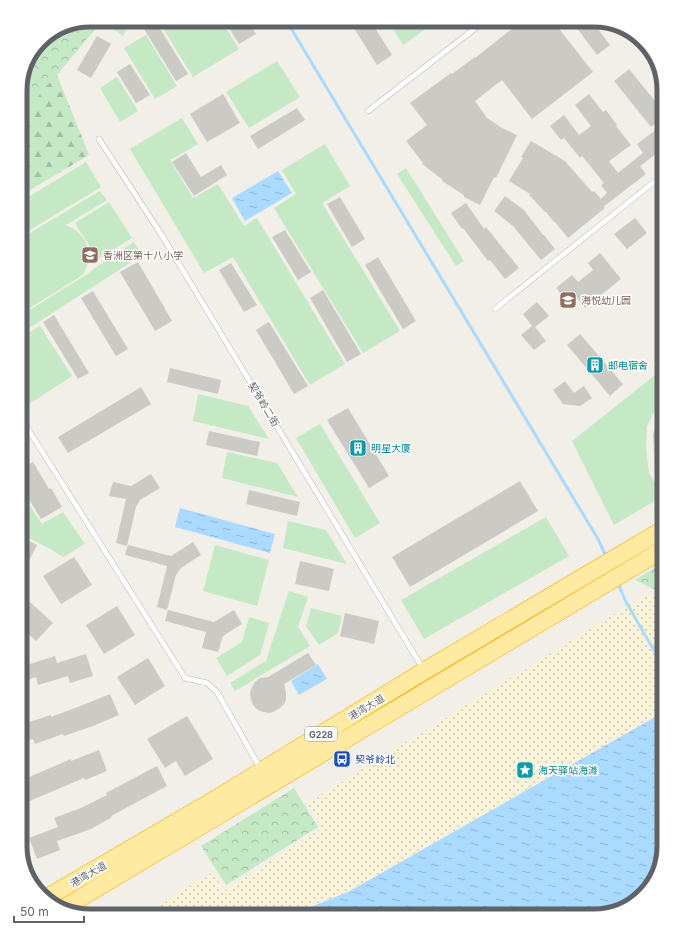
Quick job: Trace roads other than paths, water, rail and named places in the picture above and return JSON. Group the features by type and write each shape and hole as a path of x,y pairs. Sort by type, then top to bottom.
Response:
{"highway":[{"name":"港湾大道","path":"51,895 217,798 657,533"},
{"name":"港湾大道","path":"68,905 657,553"}],"lane":[{"path":"368,111 477,27"},
{"name":"契爷岭二街","path":"99,139 161,234 424,672"},
{"path":"495,309 657,180"},
{"path":"27,428 185,678 207,683 217,692 261,771"}],"water":[{"path":"278,171 292,193 245,221 232,198"},
{"path":"180,508 275,534 270,553 175,527"},
{"path":"318,664 327,679 299,695 291,681"},
{"path":"657,716 657,846 655,862 649,878 639,891 626,901 610,907 594,909 306,909 348,892"}],"waterway":[{"path":"290,27 598,539 606,556"},
{"path":"618,583 625,600 657,656"}],"place":[{"name":"香洲区第十八小学","path":"90,255"},
{"name":"海悦幼儿园","path":"568,300"},
{"name":"邮电宿舍","path":"595,365"},
{"name":"明星大厦","path":"358,448"},
{"name":"契爷岭北","path":"342,759"},
{"name":"海天驿站海滩","path":"525,770"}]}
